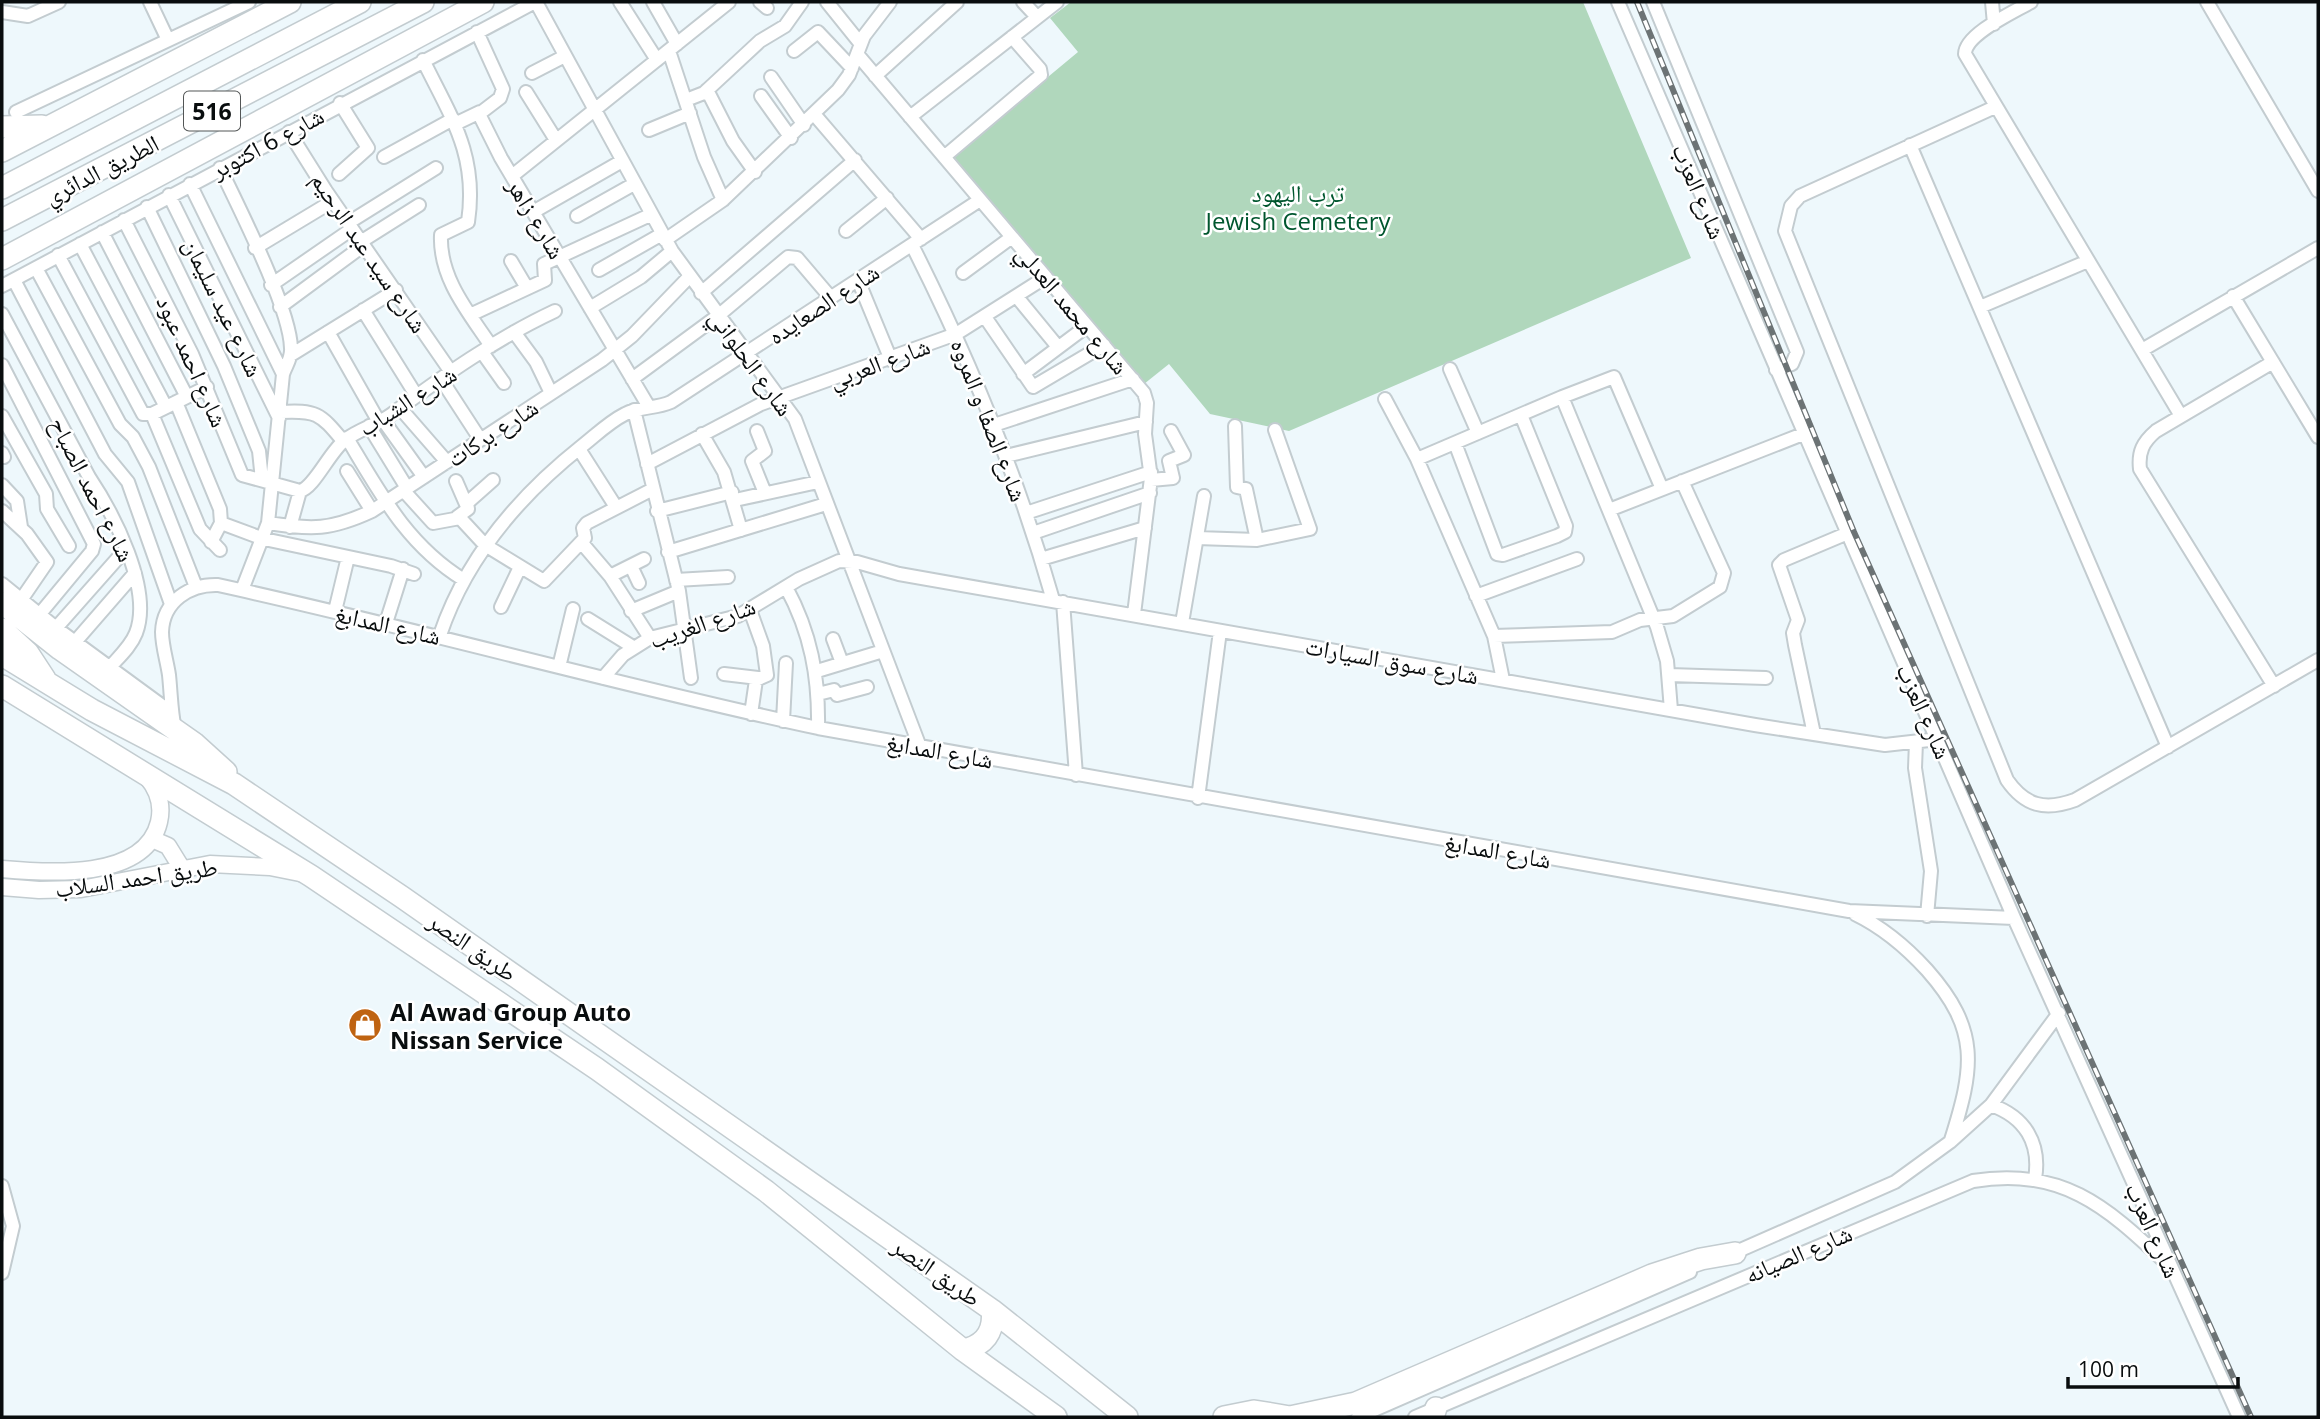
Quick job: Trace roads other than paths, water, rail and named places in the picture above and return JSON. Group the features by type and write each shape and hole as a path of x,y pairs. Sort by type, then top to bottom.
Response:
{"highway":[{"path":"2,151 290,2"},
{"name":"الطريق الدائري","path":"2,188 360,2"},
{"name":"الطريق الدائري","path":"2,220 423,2"},
{"path":"2,259 483,2"},
{"path":"9,120 29,128 58,122"},
{"path":"11,601 142,707 174,722 209,755 234,784"},
{"path":"2,629 28,653 48,684"},
{"name":"طريق النصر","path":"2,655 92,710 234,784 402,897 992,1310 1127,1417"},
{"name":"طريق النصر","path":"2,686 311,876 597,1069 718,1157 963,1350 1056,1417"},
{"path":"2,700 30,704"},
{"path":"1224,1417 1254,1411 1290,1417 1356,1402 1668,1269 1735,1253"},
{"path":"963,1350 981,1344 987,1337 993,1319 992,1310"}],"street":[{"path":"2,12 28,16 59,2"},
{"path":"150,2 167,40"},
{"path":"9,120 249,2"},
{"name":"شارع 6 اكتوبر","path":"2,286 340,103 535,2"},
{"name":"شارع الحلواني","path":"535,2 663,237 689,277 780,396 803,436 826,504 920,747"},
{"path":"620,2 657,60"},
{"path":"653,2 673,48 704,158 723,200"},
{"path":"512,176 729,2"},
{"path":"649,130 688,106 760,40 785,26 802,2"},
{"name":"شارع محمد العدلي","path":"827,2 875,76 1133,379 1146,398 1151,482 1135,614"},
{"path":"599,270 663,237 723,200 755,172 845,82 858,49 890,2"},
{"path":"875,76 957,2"},
{"path":"1023,2 1037,18"},
{"path":"910,117 1057,2"},
{"name":"شارع العزب","path":"1618,2 2014,918 2059,1013 2238,1417"},
{"path":"1653,2 1797,352 1794,362 1776,370"},
{"path":"1992,2 1994,24"},
{"path":"2031,2 1967,41 1965,54 2182,416"},
{"path":"2207,2 2318,191"},
{"path":"384,157 480,111 500,98 503,89 477,32"},
{"path":"794,51 818,32 852,68"},
{"path":"944,157 1041,75 1040,69 1012,37"},
{"path":"532,73 565,56"},
{"path":"423,60 454,122 468,160 469,218 466,225 447,230 440,239 451,283 504,383"},
{"path":"771,77 804,125"},
{"path":"706,90 733,142 755,172"},
{"path":"526,92 556,140"},
{"path":"761,96 791,138"},
{"path":"339,174 365,154 368,148 340,103"},
{"path":"1996,107 1800,196 1791,206 1785,230 2007,780 2018,796 2036,806 2056,807 2168,747 2318,660"},
{"name":"شارع زاهر","path":"480,111 512,176 649,407"},
{"name":"شارع الصفا و المروه","path":"814,114 887,198 916,242 994,425 1058,601 1076,775"},
{"name":"شارع سيد عبد الرحيم","path":"289,132 332,201 396,290 480,439"},
{"path":"1910,145 2168,747"},
{"path":"701,293 855,160"},
{"path":"533,212 622,161"},
{"path":"220,168 280,307 290,337 291,355 283,374 268,481 268,523 242,590"},
{"path":"271,285 350,226 436,168"},
{"path":"190,184 283,374"},
{"path":"578,216 635,184"},
{"name":"شارع عيد سليمان","path":"169,195 279,415"},
{"path":"846,231 887,198"},
{"name":"شارع الصعايده","path":"440,635 464,580 485,545 536,484 579,449 614,421 634,410 671,402 981,200"},
{"path":"255,248 332,201"},
{"path":"280,307 363,243 419,205"},
{"path":"148,207 229,378 259,451 268,481"},
{"path":"470,315 546,279 542,265 650,215"},
{"name":"شارع احمد عبود","path":"124,219 207,387 240,472 248,479 268,481"},
{"path":"102,232 220,509 221,523 216,546 200,529 152,414"},
{"path":"963,273 1012,237"},
{"path":"80,244 176,402"},
{"path":"2142,350 2318,248"},
{"path":"590,308 633,282 672,251"},
{"path":"58,255 141,411 146,415 152,414 207,387"},
{"path":"632,379 719,315 790,257 797,258 831,298"},
{"path":"511,261 527,288"},
{"path":"1980,307 2088,261"},
{"path":"36,268 120,424 130,432 149,467 196,587 171,604 162,629 174,722"},
{"name":"شارع بركات","path":"268,523 309,530 337,526 372,511 615,350 689,277"},
{"name":"شارع العربي","path":"647,464 780,396 891,360 957,334 1046,277"},
{"path":"14,280 105,454 128,482 171,604"},
{"path":"859,280 891,360"},
{"path":"291,355 396,290"},
{"path":"2233,296 2318,437"},
{"path":"1017,297 1058,347"},
{"path":"363,310 416,395"},
{"name":"شارع الشباب","path":"300,491 311,485 325,460 345,440 400,408 486,349 555,311"},
{"name":"شارع احمد الصباح","path":"2,314 100,493 135,573 141,606 137,631 110,667"},
{"path":"985,317 1031,386 1038,387 1104,345"},
{"path":"1023,374 1087,326"},
{"path":"328,332 377,422 405,489 435,524 457,517 468,509 456,481"},
{"path":"514,332 536,362 551,393"},
{"path":"2273,362 2147,438 2139,458 2140,469 2274,686"},
{"path":"2,365 94,547 39,615"},
{"path":"1450,369 1478,433"},
{"path":"1417,459 1614,377 1662,489"},
{"path":"994,425 1133,379"},
{"path":"1562,397 1653,618 1669,675 1671,710"},
{"path":"1385,399 1417,459 1494,636 1503,680"},
{"path":"400,408 447,461"},
{"path":"634,410 677,585 691,678"},
{"path":"279,415 304,411 319,415 345,440 418,546 464,580"},
{"path":"1455,443 1497,554 1503,555 1557,536 1565,532 1566,526 1521,415"},
{"path":"2,416 46,494 47,509 69,546"},
{"path":"377,422 424,477"},
{"path":"1006,456 1146,422"},
{"path":"1235,426 1237,487 1246,489 1257,540"},
{"path":"1197,538 1257,540 1288,535 1310,527 1275,430"},
{"path":"757,431 765,451 752,461 765,493"},
{"path":"1026,513 1173,478 1170,461 1184,455 1171,431"},
{"path":"1609,510 1803,434"},
{"path":"702,435 724,472 734,496 741,530"},
{"path":"579,449 617,507"},
{"path":"347,471 372,511"},
{"path":"466,504 493,480"},
{"path":"268,481 300,491 290,527"},
{"path":"1494,636 1598,634 1653,618 1664,619 1686,611 1720,587 1724,573 1682,481"},
{"path":"657,511 818,482"},
{"path":"1033,533 1151,482"},
{"path":"2,485 17,501 21,527"},
{"path":"457,517 485,545 546,580 581,542 587,523 653,489"},
{"path":"1182,623 1204,496"},
{"path":"668,552 826,504"},
{"path":"2,511 21,527 47,562 11,601"},
{"path":"221,523 264,538 409,572 386,623"},
{"path":"1041,559 1145,528"},
{"path":"1814,734 1795,645 1794,633 1798,620 1779,565 1784,560 1848,533"},
{"path":"581,542 610,576 650,638"},
{"path":"56,628 125,550"},
{"path":"335,611 348,557"},
{"path":"610,576 644,559"},
{"path":"1476,596 1577,559"},
{"name":"شارع الغريب","path":"603,678 632,647 650,638 720,622 750,610 786,587 828,566 848,560"},
{"name":"شارع سوق السيارات","path":"848,560 899,574 1814,734 1885,745 1938,738"},
{"path":"631,566 639,583"},
{"path":"501,607 520,567"},
{"path":"75,642 135,573"},
{"path":"631,611 677,585 728,577"},
{"path":"2,584 11,601 39,615 110,667 174,722"},
{"name":"شارع المدابغ","path":"196,587 218,585 335,611 783,721 1198,798 1849,911 2014,918"},
{"path":"786,587 805,626 817,671 818,728"},
{"path":"559,667 573,609"},
{"path":"724,674 766,677 765,660 750,610"},
{"path":"588,619 632,647"},
{"path":"1198,798 1220,631"},
{"path":"833,639 842,663"},
{"path":"817,671 883,651"},
{"path":"783,721 786,663"},
{"path":"1669,675 1766,678"},
{"path":"751,714 758,678"},
{"path":"818,694 834,690 836,695 867,687"},
{"path":"1916,742 1915,768 1931,871 1927,916"},
{"name":"طريق احمد السلاب","path":"2,869 59,873 99,867 134,856 152,839 159,823 160,806 156,789 146,775"},
{"path":"152,839 168,846 181,867"},
{"name":"طريق احمد السلاب","path":"2,887 60,891 81,889 181,867 240,864 311,876"},
{"name":"شارع المدابغ","path":"1849,911 1877,926 1905,947 1957,1008 1967,1045 1968,1071 1950,1142"},
{"name":"شارع الصيانه","path":"1358,1417 1895,1182 1950,1142 1991,1105 2059,1013"},
{"path":"1991,1105 2019,1120 2029,1132 2037,1163 2035,1179"},
{"name":"شارع الصيانه","path":"1415,1417 1434,1413 1958,1185 2004,1177 2035,1179 2066,1188 2096,1202 2171,1267"},
{"path":"2,1186 13,1226 9,1255 2,1273"}],"railway":[{"path":"1637,2 1854,532 2251,1417"}],"place":[{"name":"Al Awad Group Auto Nissan Service","path":"365,1025"}],"park label":[{"name":"ترب اليهود Jewish Cemetery","path":"1298,206"}]}
